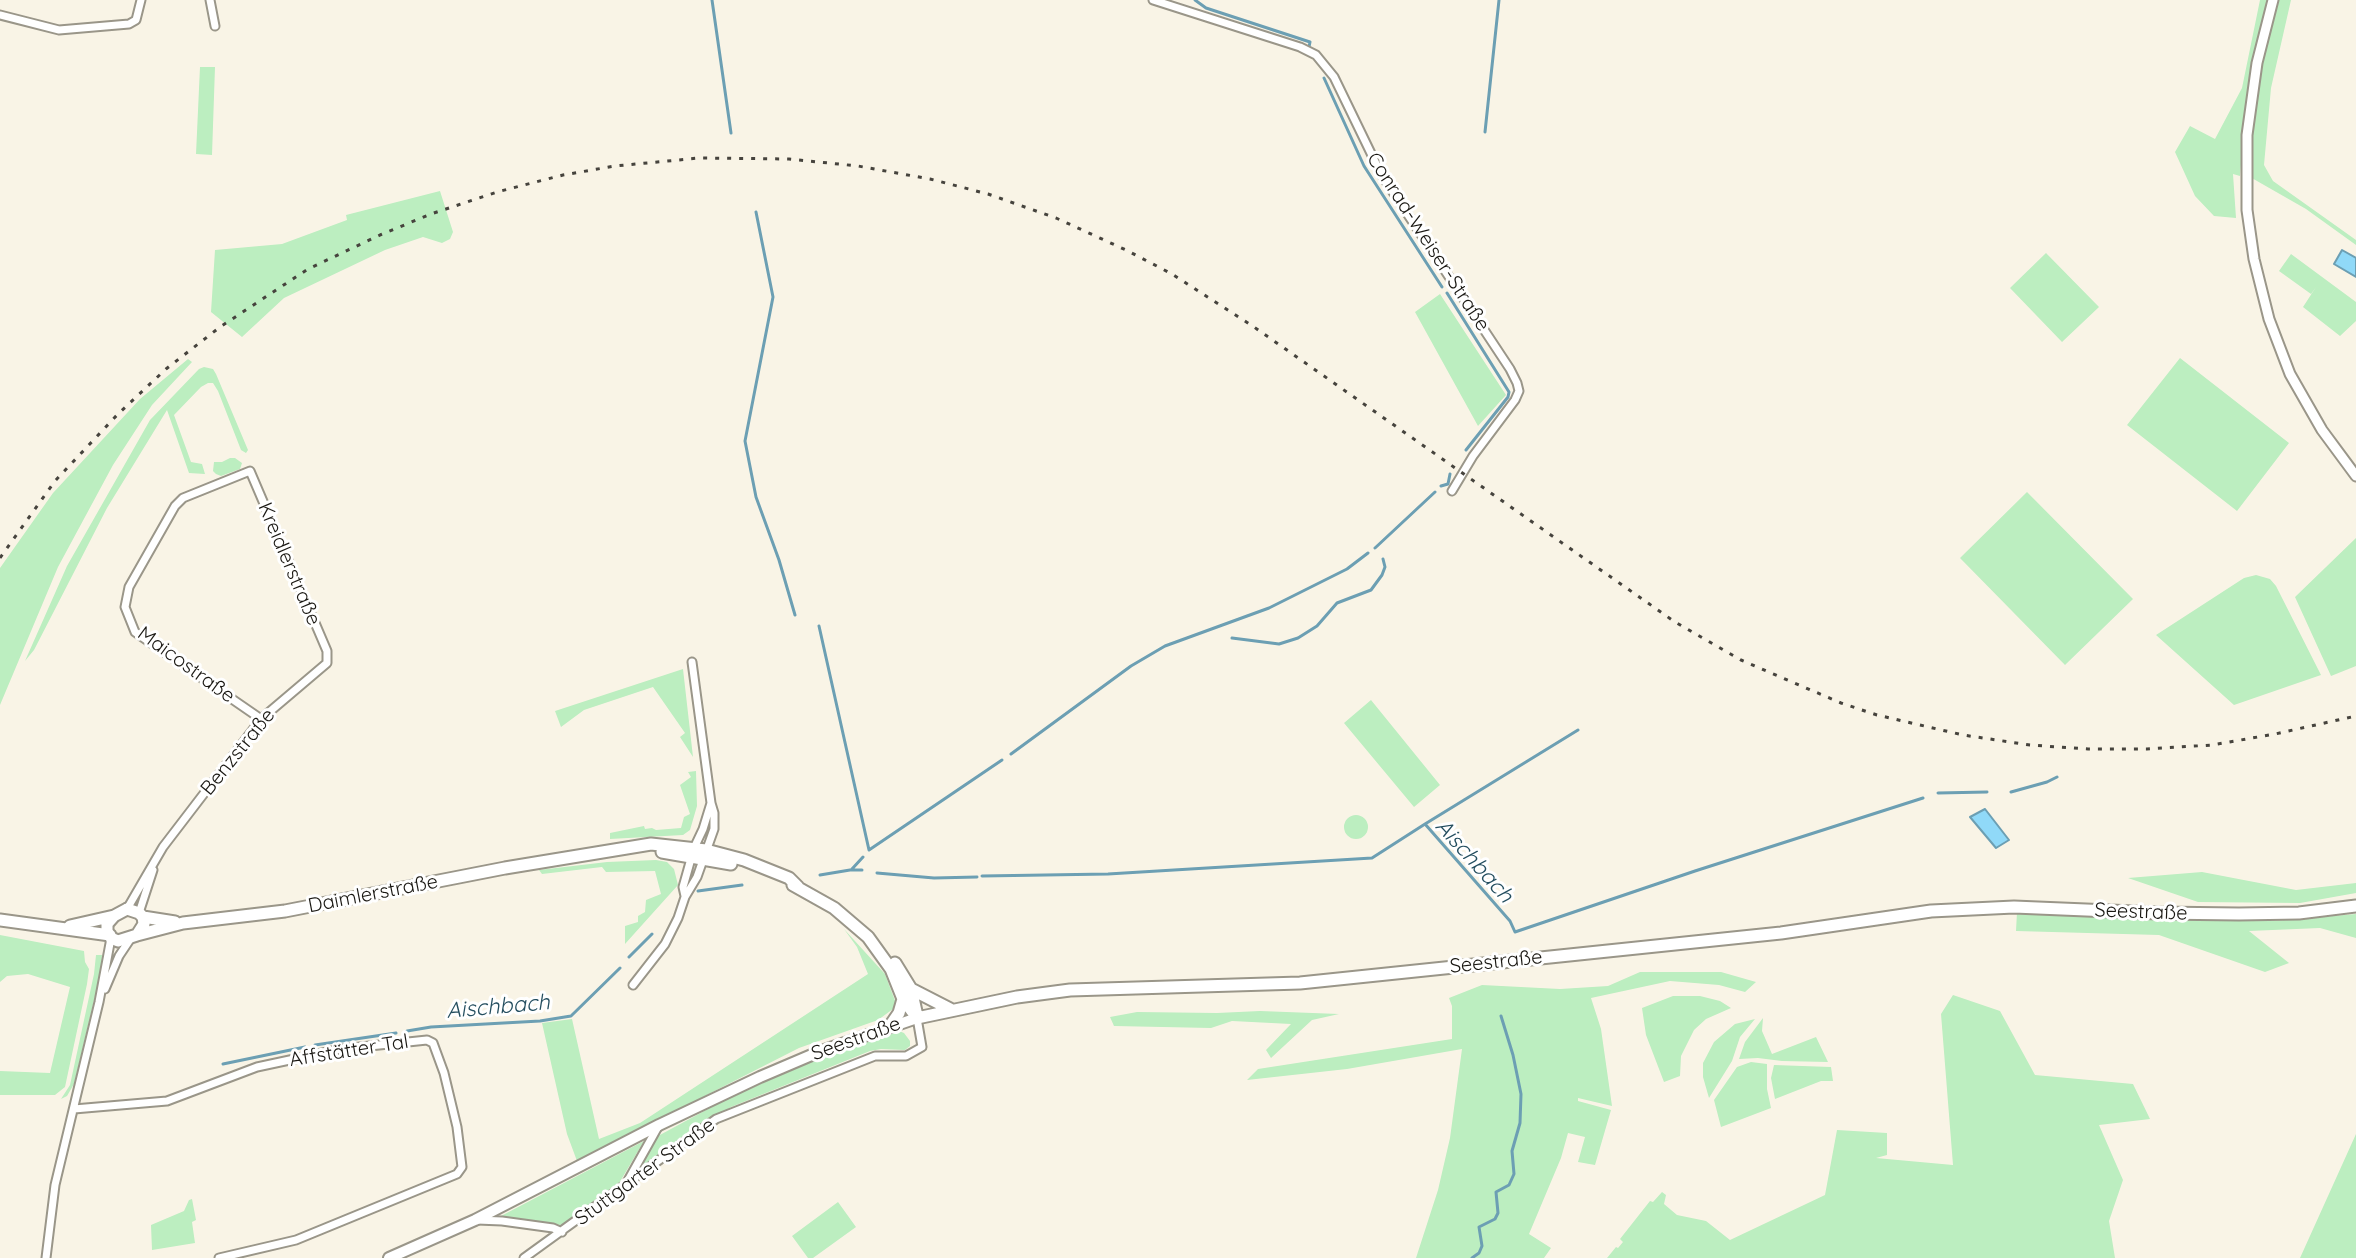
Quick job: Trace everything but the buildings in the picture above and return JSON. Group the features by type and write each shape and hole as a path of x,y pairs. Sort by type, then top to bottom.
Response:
{"main road":[{"name":"Daimlerstraße","path":"134,936 183,923 285,911 651,844 768,869 789,878 853,922 877,948 907,994 917,1018"},
{"name":"Seestraße","path":"389,1258 475,1220 659,1125 794,1062 917,1018 1017,997 1070,990 1300,983 1781,933 1931,911 2014,907 2284,914 2356,906"},
{"name":"Daimlerstraße","path":"136,913 183,923"},
{"path":"0,920 110,937 118,941 134,936 144,924 136,913 57,928"},
{"path":"110,937 107,924 114,916"},
{"path":"890,1026 907,994 950,1009"}],"street":[{"path":"0,15 59,30 129,24 136,20 141,0"},
{"path":"210,0 215,26"},
{"name":"Conrad-Weiser-Straße","path":"1153,0 1300,47 1316,55 1334,77 1381,174 1517,383 1519,391 1515,400 1473,456 1452,491"},
{"path":"2273,0 2254,79 2247,135 2246,201 2254,259 2269,319 2290,374 2322,430 2356,476"},
{"name":"Kreidlerstraße","path":"250,471 328,657"},
{"name":"Maicostraße","path":"250,471 183,498 175,506 129,587 125,607 135,632 261,719"},
{"name":"Benzstraße","path":"136,913 158,857 172,835 261,719 327,663 328,657"},
{"path":"633,985 665,944 685,897 683,887 714,829 692,662"},
{"path":"699,853 711,803"},
{"path":"99,1002 119,956 134,936"},
{"path":"46,1258 55,1185 99,1002 110,937"},
{"name":"Stuttgarter Straße","path":"524,1258 716,1119 875,1056 906,1056 922,1047 917,1018"},
{"name":"Affstätter Tal","path":"74,1109 167,1101 257,1067 341,1049 427,1040 433,1043 457,1127 462,1167 457,1174 296,1240 219,1258"},
{"path":"625,1186 659,1125"},
{"name":"Seestraße","path":"475,1220 553,1228 562,1232"}],"green space":[{"path":"2260,0 2269,0 2246,104 2240,176 2233,174 2236,218 2214,216 2195,196 2175,152 2190,126 2215,139 2242,88"},
{"path":"2277,0 2291,0 2271,88 2264,165 2273,181 2356,240 2356,245 2306,209 2250,177 2252,118"},
{"path":"200,67 215,67 212,155 196,154"},
{"path":"440,191 453,232 450,239 442,243 423,237 385,250 284,298 242,337 211,312 215,250 282,244 347,220 346,215"},
{"path":"2046,253 2099,307 2062,342 2010,288"},
{"path":"2291,254 2356,302 2356,321 2340,336 2303,307 2316,287 2311,294 2279,271"},
{"path":"1440,294 1506,395 1478,426 1415,312"},
{"path":"2180,358 2289,443 2237,511 2127,425"},
{"path":"188,359 192,362 152,405 113,465 58,567 0,705 0,568 53,493 140,399"},
{"path":"204,367 213,369 216,374 248,450 246,453 241,450 218,391 213,383 208,383 174,415 191,462 202,464 205,474 189,473 167,410 107,508 34,650 25,661 67,566 150,420"},
{"path":"230,458 242,463 240,469 221,476 213,471 214,462"},
{"path":"2027,492 2133,599 2065,665 1960,558"},
{"path":"2356,538 2356,666 2331,676 2295,597"},
{"path":"2256,575 2270,579 2276,586 2321,675 2234,705 2156,635 2244,578"},
{"path":"683,669 693,757 680,737 685,733 653,687 584,710 561,727 555,711"},
{"path":"1371,700 1440,785 1414,807 1344,723"},
{"path":"696,771 697,806 690,830 683,835 610,839 610,833 644,826 645,829 656,830 681,828 684,817 690,814 680,785 691,777 688,772"},
{"path":"1356,815 1364,819 1368,827 1364,835 1356,839 1348,835 1344,827 1348,819"},
{"path":"607,862 667,862 674,869 678,885 625,944 625,926 638,922 638,916 645,912 646,900 661,894 655,871 606,872 602,867 542,874 539,870"},
{"path":"2202,872 2296,890 2356,883 2356,893 2300,903 2198,902 2128,878"},
{"path":"2017,912 2272,921 2356,914 2356,938 2320,928 2249,931 2289,963 2265,972 2159,935 2016,931"},
{"path":"844,929 885,974 897,1006 878,1020 799,1048 577,1161 567,1134 542,1023 572,1019 599,1139 640,1123 868,974 857,947"},
{"path":"0,935 84,951 89,969 87,984 65,1087 55,1095 0,1095 0,1071 50,1073 70,987 28,974 7,976 0,982"},
{"path":"96,955 102,955 101,971 74,1084 67,1096 61,1099 70,1085"},
{"path":"1640,972 1721,972 1756,982 1745,992 1719,985 1670,981 1591,998 1601,1029 1612,1106 1578,1098 1578,1101 1611,1110 1595,1165 1578,1162 1585,1137 1568,1133 1561,1158 1529,1234 1551,1248 1544,1258 1416,1258 1438,1190 1450,1138 1462,1049 1347,1069 1247,1080 1258,1069 1452,1039 1452,1006 1449,998 1482,985 1560,989 1608,986"},
{"path":"1953,995 2000,1011 2035,1075 2133,1084 2150,1119 2099,1125 2123,1180 2109,1221 2115,1258 1607,1258 1623,1242 1620,1239 1650,1201 1653,1202 1662,1192 1666,1195 1664,1204 1677,1215 1706,1221 1730,1240 1825,1195 1837,1130 1887,1133 1887,1155 1876,1158 1953,1165 1941,1014"},
{"path":"1673,996 1700,996 1720,1001 1731,1008 1706,1019 1694,1030 1681,1056 1680,1076 1664,1082 1646,1035 1642,1008"},
{"path":"1137,1012 1339,1014 1312,1020 1271,1058 1266,1050 1291,1024 1232,1021 1211,1028 1114,1026 1110,1017"},
{"path":"1763,1018 1762,1031 1772,1054 1816,1037 1828,1062 1739,1059 1745,1042"},
{"path":"1755,1019 1740,1037 1732,1061 1709,1098 1703,1063 1714,1042 1735,1024"},
{"path":"899,1031 910,1041 910,1046 905,1050 870,1051 731,1107 638,1167 658,1136 719,1103 862,1041"},
{"path":"1751,1062 1767,1064 1771,1108 1721,1127 1714,1100 1737,1067"},
{"path":"1774,1065 1831,1067 1833,1081 1821,1081 1775,1099 1771,1078"},
{"path":"2356,1134 2356,1258 2300,1258"},
{"path":"644,1141 618,1185 567,1222 560,1225 501,1216"},
{"path":"192,1199 196,1220 192,1222 195,1243 152,1250 151,1225 184,1211"},
{"path":"838,1202 856,1227 813,1258 808,1258 792,1236"}],"water":[{"path":"2342,250 2356,258 2356,277 2334,264"},
{"path":"1985,809 2009,840 1996,848 1970,817"}],"waterway":[{"path":"712,0 731,133"},
{"path":"1195,0 1206,8 1310,42 1309,47"},
{"path":"1485,132 1499,0"},
{"path":"1324,78 1364,166 1442,287"},
{"path":"756,212 773,297 745,441 756,497 795,615"},
{"path":"1447,293 1509,392 1466,450"},
{"path":"1441,486 1448,484 1450,474"},
{"path":"1375,548 1435,492"},
{"path":"1011,754 1131,666 1165,646 1269,608 1347,569 1368,553"},
{"path":"1232,638 1279,644 1298,638 1317,626 1337,603 1371,590 1382,575 1385,567 1383,559"},
{"path":"819,626 869,850 1002,760"},
{"path":"1425,824 1578,730"},
{"path":"2011,792 2057,777"},
{"path":"1938,793 1987,792"},
{"name":"Aischbach","path":"982,876 1108,874 1372,858 1425,824 1510,921 1515,932 1923,798"},
{"path":"852,869 863,857"},
{"name":"Aischbach","path":"820,875 862,870"},
{"name":"Aischbach","path":"877,873 934,878 977,877"},
{"name":"Aischbach","path":"698,891 742,885"},
{"name":"Aischbach","path":"629,957 652,934"},
{"name":"Aischbach","path":"407,1031 571,1016 620,968"},
{"path":"1472,1258 1482,1246 1479,1227 1495,1219 1498,1213 1496,1192 1509,1185 1514,1174 1512,1151 1520,1123 1521,1094 1501,1016"},
{"name":"Aischbach","path":"315,1045 396,1033"},
{"name":"Aischbach","path":"223,1064 305,1047"}],"railway":[{"path":"0,558 55,481 118,414 166,369 220,327 308,269 431,214 563,175 615,166 699,158 789,159 858,166 930,179 988,194 1056,218 1126,250 1172,274 1254,327 1675,622 1741,660 1841,703 1877,715 1963,735 2030,745 2088,749 2212,745 2356,716"}]}
